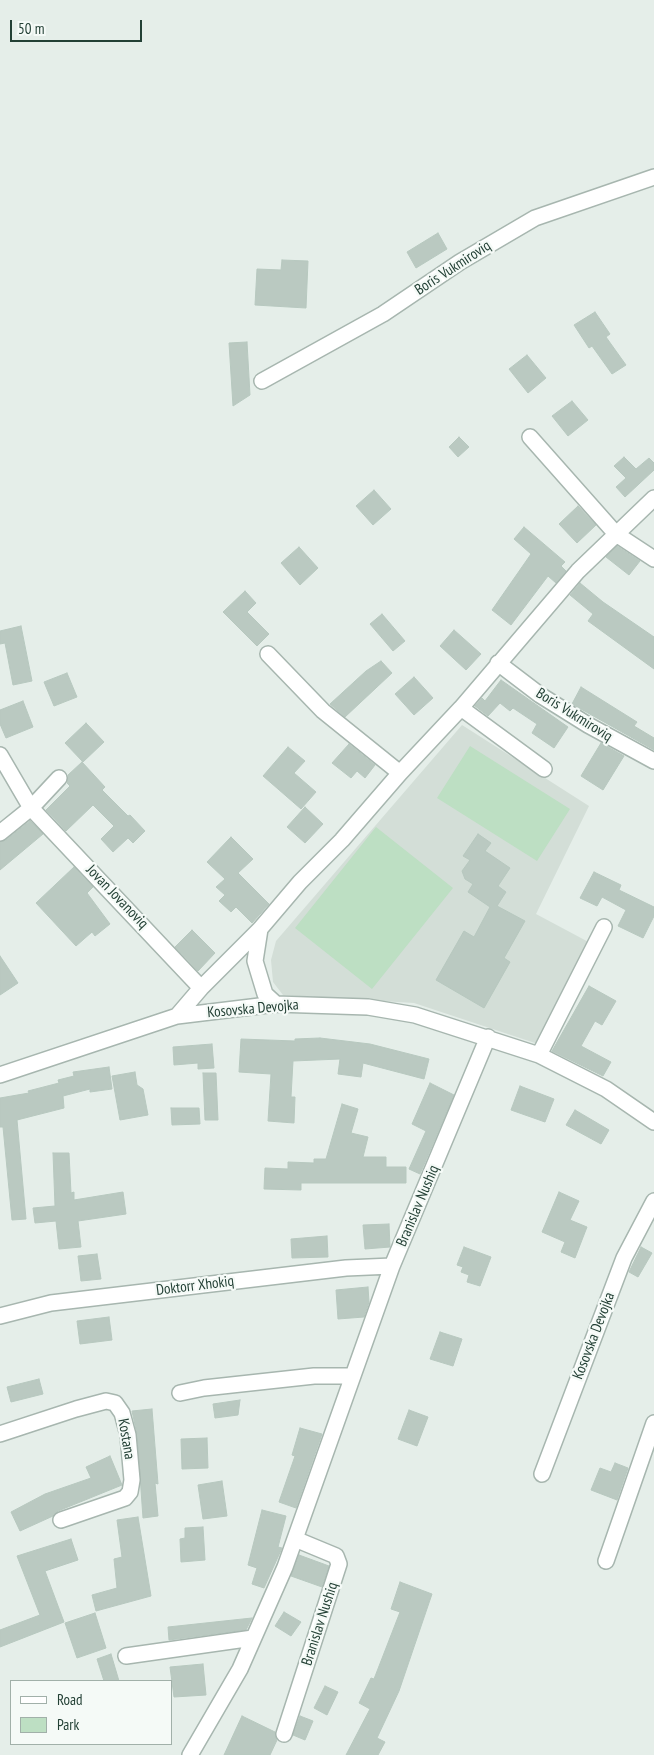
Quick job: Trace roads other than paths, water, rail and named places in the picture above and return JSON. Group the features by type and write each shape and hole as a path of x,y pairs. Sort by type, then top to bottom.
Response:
{"street":[{"name":"Boris Vukmiroviq","path":"262,380 383,314 460,262 535,218 654,177"},
{"path":"530,437 616,534 654,559"},
{"path":"177,1016 260,929 300,882 342,840 400,773 461,708 578,571 654,498"},
{"path":"268,654 323,711 400,773"},
{"name":"Boris Vukmiroviq","path":"498,663 548,700 588,726 654,761"},
{"path":"461,708 544,769"},
{"name":"Jovan Jovanoviq","path":"0,755 31,808 202,988"},
{"path":"0,833 31,808 59,778"},
{"path":"539,1055 604,927"},
{"path":"260,929 255,961 265,994 276,1004"},
{"name":"Kosovska Devojka","path":"0,1075 177,1016 276,1004 368,1007 415,1015 539,1055 606,1089 654,1122"},
{"name":"Branislav Nushiq","path":"190,1755 240,1670 295,1539 351,1376 392,1266 488,1037"},
{"name":"Kosovska Devojka","path":"542,1474 624,1258 654,1202"},
{"name":"Doktorr Xhokiq","path":"0,1316 51,1303 346,1268 392,1266"},
{"path":"180,1393 284,1379 351,1376"},
{"name":"Kostana","path":"0,1434 76,1409 106,1401 115,1402 122,1412 128,1436 132,1480 130,1492 124,1498 61,1520"},
{"path":"606,1561 654,1423"},
{"name":"Branislav Nushiq","path":"284,1734 339,1564 336,1556 295,1539"},
{"path":"126,1656 253,1638"}]}
